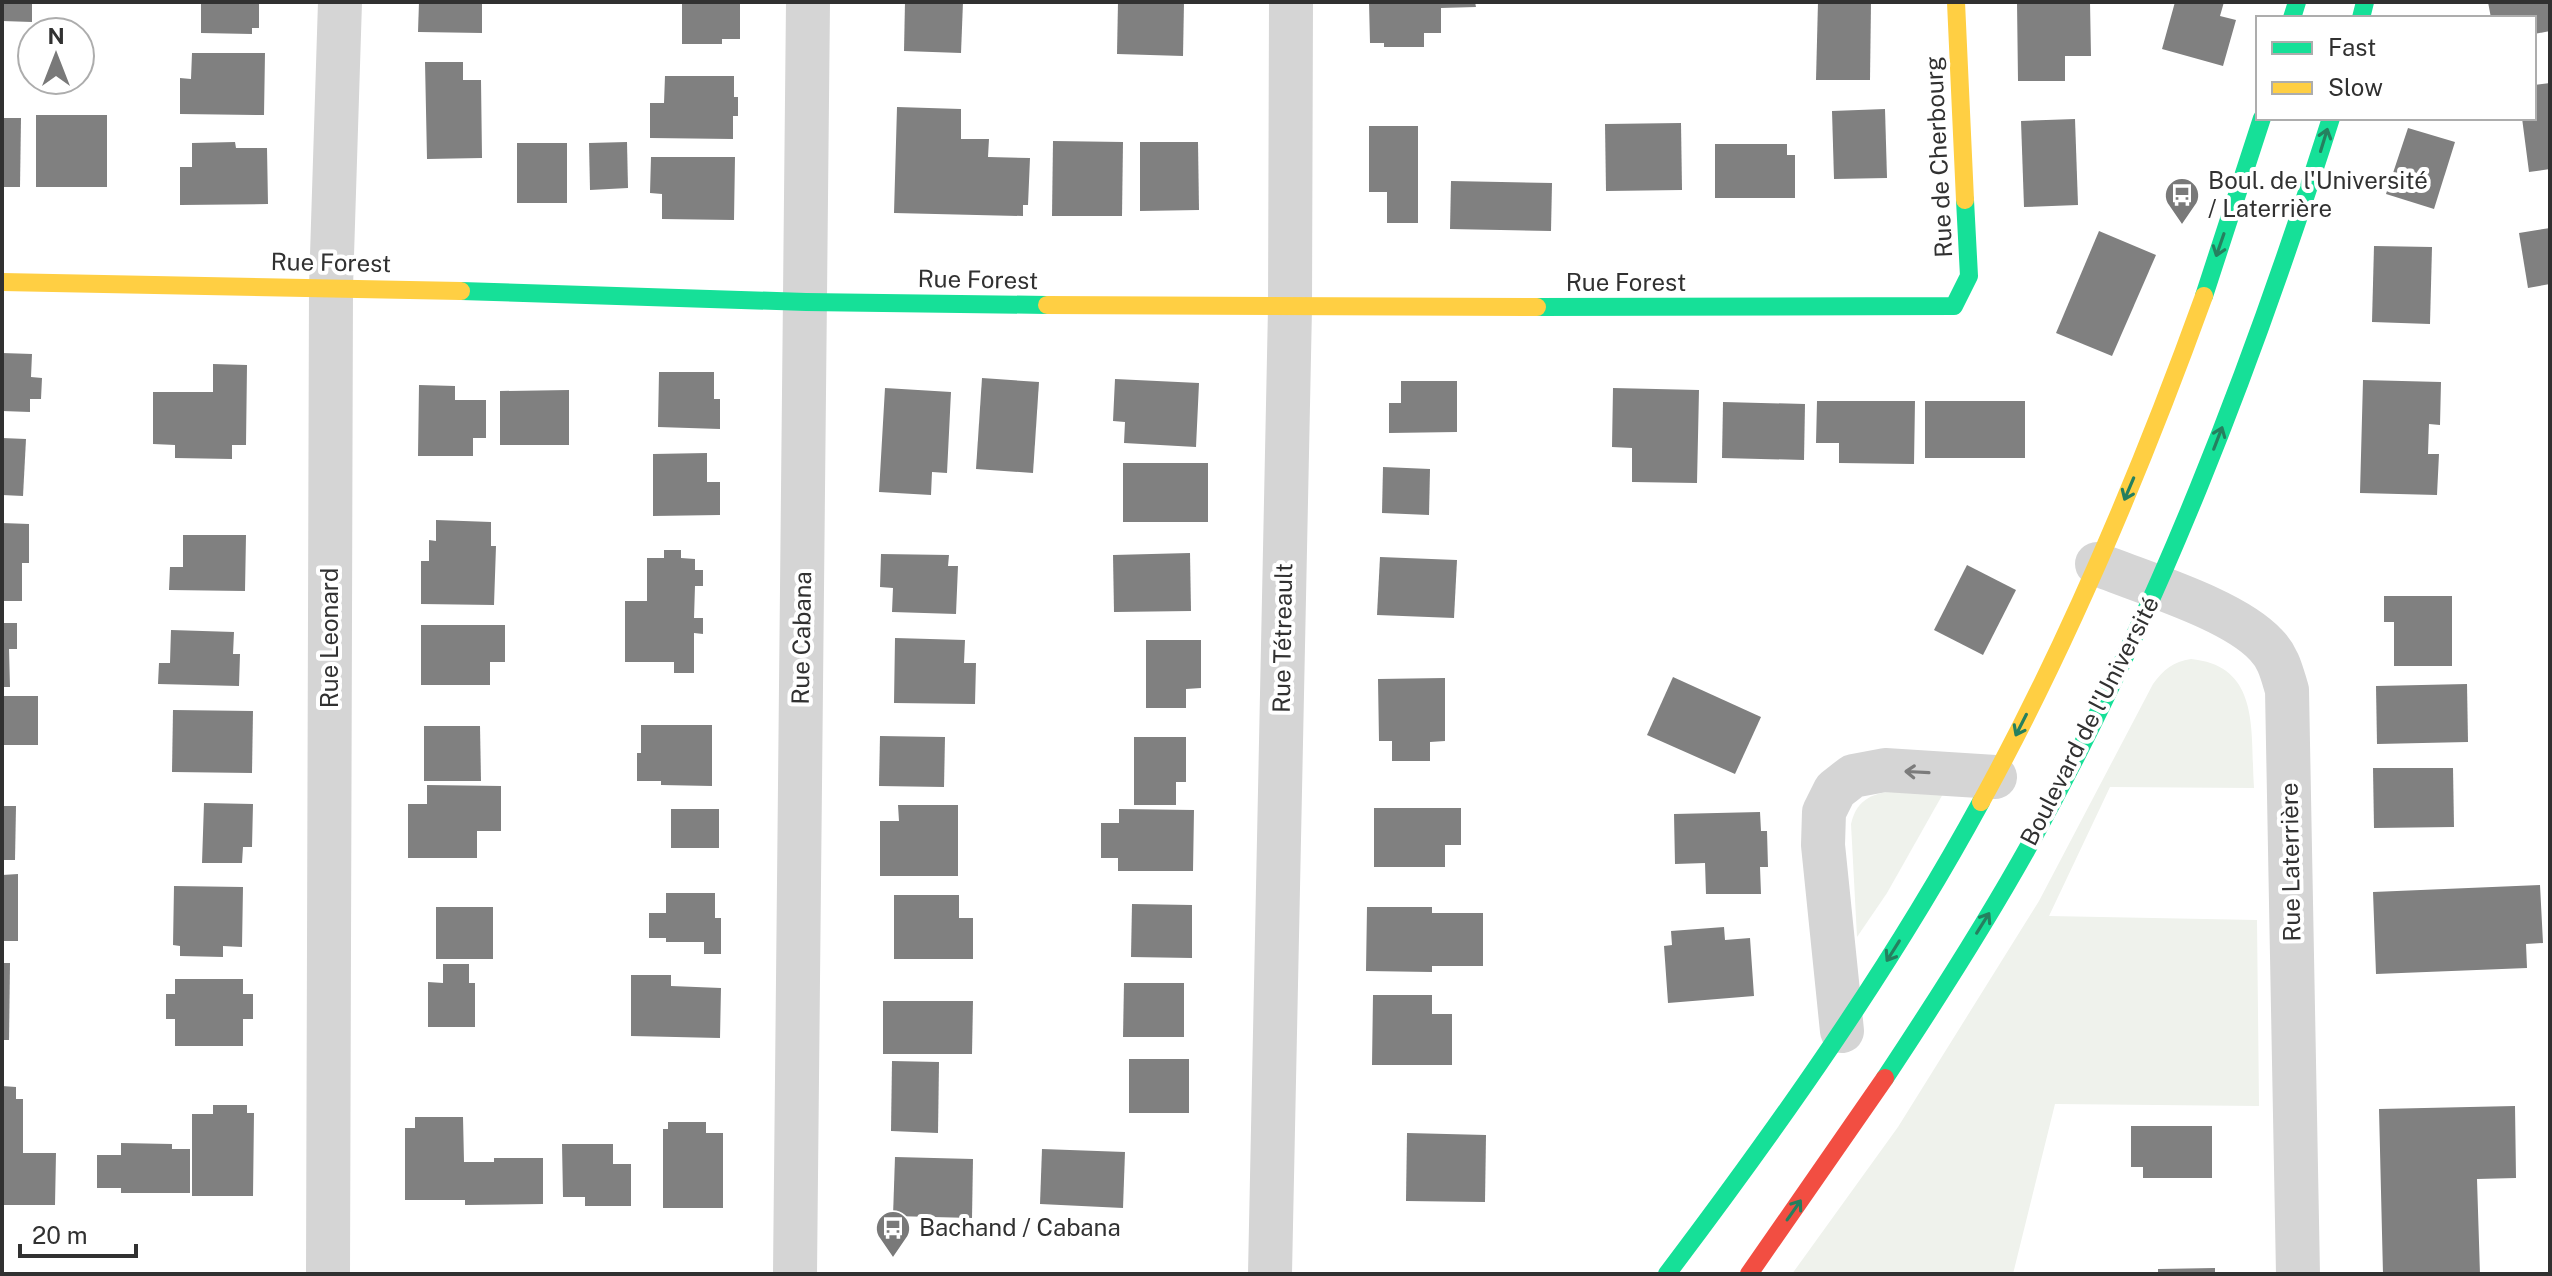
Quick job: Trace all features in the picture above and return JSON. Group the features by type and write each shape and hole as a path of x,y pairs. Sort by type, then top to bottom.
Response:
{"main road":[{"name":"Rue de Cherbourg","path":"1954,306 1969,276 1956,2"},
{"path":"1667,1274 1754,1158 1842,1031 1946,863 1995,777 2097,564 2156,425 2261,120"},
{"name":"Boulevard de l'Université","path":"1749,1274 1911,1040 2000,896 2077,755 2156,588 2265,317 2330,120"},
{"name":"Rue Forest","path":"2,282 331,287 806,302 1290,308 1954,306"}],"street":[{"name":"Rue Leonard","path":"328,1274 331,287 340,2"},
{"name":"Rue Cabana","path":"795,1274 808,2"},
{"name":"Rue Tétreault","path":"1270,1274 1290,308 1291,2"},
{"name":"Rue Laterrière","path":"2097,564 2237,623 2265,643 2278,661 2287,690 2298,1274"},
{"path":"1842,1031 1823,845 1824,812 1835,790 1853,776 1885,770 1995,777"}],"shaded area":[{"path":"2191,659 2214,664 2230,674 2241,688 2251,725 2254,788 2110,787 2049,916 2257,920 2259,1106 2055,1104 2013,1274 1792,1274 1898,1127 2039,901 2153,684 2169,667"},
{"path":"1900,790 1944,792 1887,893 1857,937 1851,824 1858,808 1868,798"}],"building":[{"path":"2,2 32,2 32,16 16,16 16,21 2,21"},
{"path":"201,2 259,2 259,28 252,28 252,34 201,33"},
{"path":"419,2 482,2 482,33 418,32"},
{"path":"682,2 740,3 740,39 722,39 722,44 682,44"},
{"path":"905,2 963,2 961,53 904,51"},
{"path":"1118,2 1184,2 1183,56 1117,54"},
{"path":"1369,2 1475,2 1476,7 1441,8 1441,33 1424,33 1424,47 1384,47 1384,43 1370,43"},
{"path":"1818,2 1871,2 1870,80 1816,80"},
{"path":"2017,2 2090,2 2091,56 2065,56 2065,81 2018,81"},
{"path":"2175,2 2224,2 2220,16 2236,20 2223,66 2162,49"},
{"path":"2488,2 2550,2 2550,31 2536,34 2536,16 2491,16"},
{"path":"192,53 265,53 264,115 180,114 180,78 191,79"},
{"path":"425,62 463,62 463,80 481,80 482,158 427,159"},
{"path":"665,76 734,76 738,116 733,116 733,139 650,138 650,103 664,103"},
{"path":"2550,83 2550,169 2529,172 2522,120 2536,120 2536,85"},
{"path":"897,107 961,109 961,139 989,139 988,157 1030,158 1028,205 1023,205 1023,216 894,213"},
{"path":"1885,109 1887,178 1834,179 1832,111"},
{"path":"36,115 107,115 107,187 36,187"},
{"path":"2,118 21,118 20,187 2,187"},
{"path":"2075,119 2078,205 2024,207 2021,121"},
{"path":"1681,123 1682,190 1606,191 1605,124"},
{"path":"1369,126 1418,126 1418,223 1387,223 1387,192 1369,192"},
{"path":"2408,128 2455,142 2434,209 2386,194"},
{"path":"1053,141 1123,142 1122,216 1052,216"},
{"path":"235,142 236,148 267,148 268,204 180,205 180,167 192,167 192,143"},
{"path":"627,142 628,188 590,190 589,143"},
{"path":"1140,142 1198,142 1199,210 1140,211"},
{"path":"517,143 567,143 567,203 517,203"},
{"path":"1715,144 1787,144 1787,155 1795,155 1795,198 1715,198"},
{"path":"651,157 735,157 734,220 662,219 662,194 650,193"},
{"path":"1451,181 1552,183 1551,231 1450,229"},
{"path":"2550,228 2550,284 2528,288 2519,233"},
{"path":"2099,231 2156,255 2112,356 2056,333"},
{"path":"2374,246 2432,247 2430,324 2372,322"},
{"path":"2,353 32,354 31,377 42,378 41,399 30,399 30,412 2,411"},
{"path":"213,364 247,365 246,445 232,445 232,459 175,458 175,445 153,444 153,392 213,392"},
{"path":"659,372 714,372 714,399 720,399 720,429 658,427"},
{"path":"982,378 1039,382 1033,473 976,469"},
{"path":"1115,379 1199,383 1196,447 1124,443 1125,422 1113,421"},
{"path":"2363,380 2441,382 2440,425 2429,424 2428,454 2439,454 2437,495 2360,493"},
{"path":"1401,381 1457,381 1457,432 1389,433 1389,403 1401,403"},
{"path":"419,385 455,386 455,400 486,400 486,438 473,438 473,456 418,456"},
{"path":"885,388 951,392 947,473 932,472 931,495 879,492"},
{"path":"1613,388 1699,390 1697,483 1632,482 1632,448 1612,447"},
{"path":"569,390 569,445 500,445 500,391"},
{"path":"1817,401 1915,401 1914,464 1839,463 1839,443 1816,443"},
{"path":"1925,401 2025,401 2025,458 1925,458"},
{"path":"1723,402 1805,404 1804,460 1722,458"},
{"path":"2,438 26,439 23,496 2,495"},
{"path":"707,453 707,482 720,482 720,515 653,516 653,454"},
{"path":"1123,463 1208,463 1208,522 1123,522"},
{"path":"1383,467 1430,469 1429,515 1382,513"},
{"path":"436,520 491,522 491,546 496,546 494,605 421,604 421,561 429,561 429,540 436,541"},
{"path":"2,523 29,524 29,563 22,563 22,601 2,601"},
{"path":"183,535 246,535 245,591 169,590 170,567 183,567"},
{"path":"664,550 681,550 681,558 695,559 695,570 703,570 703,586 695,586 694,618 703,618 703,634 694,633 694,673 674,673 674,662 625,662 625,601 647,601 647,558 664,558"},
{"path":"1190,553 1191,611 1114,612 1113,555"},
{"path":"881,554 949,555 948,566 958,566 956,614 892,612 893,588 880,587"},
{"path":"1380,557 1457,560 1454,618 1377,615"},
{"path":"1967,565 2016,590 1983,655 1934,630"},
{"path":"2384,596 2452,596 2452,666 2394,666 2394,622 2384,622"},
{"path":"2,623 17,623 17,649 9,649 10,687 2,687"},
{"path":"421,625 505,625 505,662 490,662 490,685 421,685"},
{"path":"171,630 234,632 233,654 240,654 239,686 158,684 159,663 170,663"},
{"path":"895,638 965,640 964,663 976,663 975,704 894,703"},
{"path":"1146,640 1201,640 1201,688 1186,689 1186,708 1146,708"},
{"path":"1673,677 1761,717 1735,774 1647,735"},
{"path":"1445,678 1445,741 1430,742 1430,761 1392,761 1392,741 1379,741 1378,679"},
{"path":"2467,684 2468,742 2377,744 2376,686"},
{"path":"2,696 38,696 38,745 2,745"},
{"path":"173,710 253,711 252,773 172,772"},
{"path":"641,725 712,725 712,786 637,781"},
{"path":"424,726 480,726 481,781 424,781"},
{"path":"880,736 945,737 944,787 879,786"},
{"path":"1134,737 1186,737 1186,782 1176,782 1176,805 1134,805"},
{"path":"2373,768 2453,768 2454,827 2374,828"},
{"path":"427,785 501,786 501,831 477,831 477,858 408,858 408,804 427,804"},
{"path":"204,803 253,804 252,847 243,847 242,863 202,863"},
{"path":"898,805 958,805 958,876 880,876 880,821 899,821"},
{"path":"2,806 16,806 15,860 2,860"},
{"path":"1374,808 1461,808 1461,845 1445,845 1445,867 1374,867"},
{"path":"671,809 719,809 719,848 671,848"},
{"path":"1119,809 1194,810 1193,871 1118,871 1118,858 1101,858 1101,823 1119,823"},
{"path":"1760,812 1761,831 1767,831 1768,867 1760,867 1761,894 1706,894 1705,863 1675,864 1674,814"},
{"path":"18,874 18,941 2,941 2,875"},
{"path":"2540,885 2543,943 2526,944 2527,968 2376,974 2373,892"},
{"path":"174,886 243,887 242,947 223,946 223,957 180,956 180,946 173,945"},
{"path":"666,893 715,893 715,918 721,918 721,954 704,954 704,942 666,942 666,938 649,938 649,913 666,913"},
{"path":"894,895 959,895 959,918 973,918 973,959 894,959"},
{"path":"1132,904 1192,905 1192,958 1131,957"},
{"path":"436,907 493,907 493,959 436,959"},
{"path":"1367,907 1432,907 1432,913 1483,913 1483,966 1432,966 1432,972 1366,971"},
{"path":"1724,927 1725,940 1750,938 1754,996 1668,1003 1664,946 1672,945 1671,931"},
{"path":"2,963 10,963 9,1040 2,1040"},
{"path":"443,964 469,964 469,983 475,983 475,1027 428,1027 428,982 443,983"},
{"path":"631,975 671,975 671,986 721,988 720,1038 631,1036"},
{"path":"175,979 243,979 243,994 253,994 253,1019 243,1019 243,1046 175,1046 175,1019 166,1019 166,994 175,994"},
{"path":"1124,983 1184,983 1184,1037 1123,1037"},
{"path":"1373,995 1432,995 1432,1014 1452,1014 1452,1065 1372,1065"},
{"path":"883,1001 973,1001 972,1054 883,1054"},
{"path":"1129,1059 1189,1059 1189,1113 1129,1113"},
{"path":"892,1061 939,1062 938,1133 891,1131"},
{"path":"2,1086 16,1087 16,1099 23,1099 23,1153 56,1153 55,1205 2,1205"},
{"path":"213,1105 247,1105 247,1113 254,1113 253,1196 192,1196 192,1114 213,1114"},
{"path":"2515,1106 2516,1178 2477,1179 2480,1274 2383,1274 2379,1109"},
{"path":"415,1117 463,1117 464,1162 494,1162 494,1158 543,1158 543,1204 465,1205 465,1200 405,1200 405,1128 415,1128"},
{"path":"668,1122 706,1122 706,1133 723,1133 723,1208 663,1208 663,1129 668,1129"},
{"path":"2131,1126 2212,1126 2212,1178 2143,1178 2143,1167 2131,1167"},
{"path":"1407,1133 1486,1135 1485,1202 1406,1201"},
{"path":"121,1143 172,1144 172,1149 190,1149 190,1193 121,1193 121,1188 97,1188 97,1155 121,1155"},
{"path":"562,1144 613,1144 613,1164 631,1164 631,1206 585,1206 585,1197 563,1197"},
{"path":"1042,1149 1125,1152 1123,1208 1040,1204"},
{"path":"895,1157 973,1159 972,1218 893,1216"},
{"path":"2215,1268 2215,1274 2158,1274 2158,1269"}],"traffic: fast":[{"path":"2293,16 2297,2"},
{"path":"2362,16 2365,2"},
{"path":"2204,296 2261,120"},
{"path":"1885,1078 2014,872 2120,667 2199,488 2235,396 2330,120"},
{"path":"1537,307 1954,306 1969,276 1965,200"},
{"path":"461,291 806,302 1047,305"},
{"path":"1667,1274 1833,1044 1910,925 1981,802"}],"traffic: slow":[{"path":"1956,2 1965,200"},
{"path":"2,282 461,291"},
{"path":"1981,802 2045,679 2102,554 2204,296"},
{"path":"1047,305 1537,307"}],"traffic: jam":[{"path":"1749,1274 1885,1078"}],"place":[{"name":"Boul. de l'Université / Laterrière","path":"2182,226"},
{"name":"Bachand / Cabana","path":"893,1259"}]}
